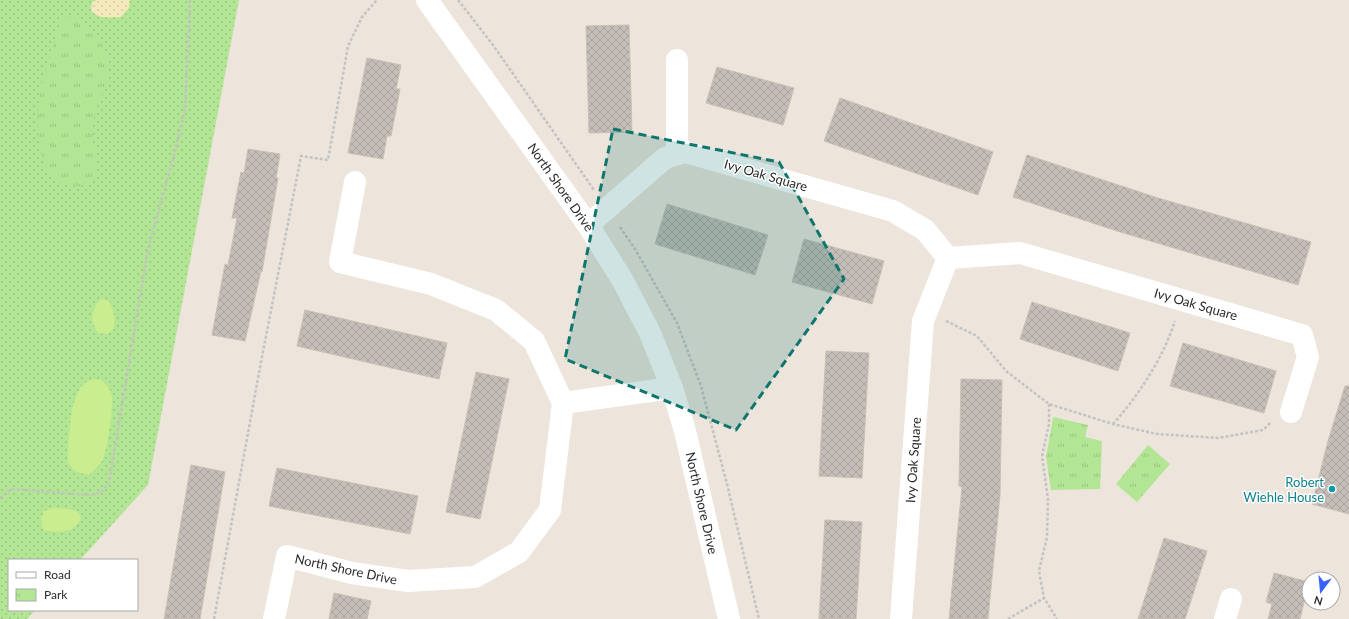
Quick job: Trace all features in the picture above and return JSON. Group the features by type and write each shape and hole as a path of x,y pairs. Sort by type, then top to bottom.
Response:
{"street":[{"name":"North Shore Drive","path":"427,0 588,225 623,281 650,333 672,388 685,431 729,619"},
{"path":"588,225 665,158 677,154 677,60"},
{"name":"Ivy Oak Square","path":"677,154 685,152 893,211 925,230 948,258"},
{"path":"355,182 340,262 431,284 496,310 534,341 563,403 672,388"},
{"name":"Ivy Oak Square","path":"948,258 1020,253 1302,335 1308,357 1293,406"},
{"name":"Ivy Oak Square","path":"901,619 923,321 948,258"},
{"name":"North Shore Drive","path":"274,619 287,556 352,573 408,581 475,577 519,552 550,510 563,403"}],"path":[{"path":"0,498 11,489 91,494 101,492 109,483 148,249 173,159 185,108 190,0"},
{"path":"214,619 261,362 301,156 328,160 348,46 362,17 377,0"},
{"path":"1113,424 1132,404 1148,377 1172,331 1183,300"},
{"path":"927,311 977,336 1006,371 1049,404 1113,424 1157,434 1218,438 1263,430 1293,406"},
{"path":"1049,404 1049,424 1042,456 1048,499 1047,537 1039,571 1044,598 1057,619"},
{"path":"1008,619 1044,598"}],"highlighted area":[{"path":"613,129 779,162 844,279 736,430 565,359"}],"green space":[{"path":"0,0 239,0 148,485 81,559 8,559 8,611 34,611 27,619 0,619"},
{"path":"71,15 75,16 87,25 104,48 108,61 109,72 94,118 92,133 97,162 96,172 91,180 82,186 67,185 57,181 50,173 44,162 41,150 38,123 41,87 60,21"},
{"path":"102,299 110,302 115,318 114,328 108,334 98,333 95,328 92,315 95,306"},
{"path":"100,379 111,392 111,418 106,451 102,462 89,475 76,471 68,462 71,416 74,403 83,384 92,380"},
{"path":"1053,417 1088,425 1085,437 1102,441 1100,489 1051,490 1046,457"},
{"path":"1148,445 1170,464 1137,502 1116,484"},
{"path":"52,508 69,509 78,512 81,518 70,530 54,532 43,530 41,519 44,511"}],"sand":[{"path":"97,0 130,0 129,8 121,17 100,17 91,10 92,2"}],"building":[{"path":"629,25 632,132 589,133 586,26"},
{"path":"367,58 401,65 396,89 400,89 391,136 387,136 383,159 348,153"},
{"path":"717,67 794,88 783,125 706,103"},
{"path":"840,98 993,152 978,195 824,141"},
{"path":"248,149 280,154 276,178 278,178 262,272 261,271 245,341 212,335 225,264 228,265 237,218 232,218 241,172 244,173"},
{"path":"1027,155 1158,198 1311,242 1298,285 1117,231 1013,197"},
{"path":"667,204 768,235 755,275 655,244"},
{"path":"804,239 884,261 872,304 792,282"},
{"path":"1032,302 1130,333 1118,371 1020,339"},
{"path":"305,310 447,343 439,379 297,346"},
{"path":"1183,343 1276,371 1264,413 1170,386"},
{"path":"826,351 869,353 862,478 819,476"},
{"path":"476,372 509,379 480,519 446,512"},
{"path":"961,379 1002,380 1000,495 988,619 949,619 962,487 959,486"},
{"path":"1345,386 1349,386 1349,514 1312,504 1328,441"},
{"path":"191,465 225,472 200,619 164,619"},
{"path":"277,468 418,496 410,534 269,506"},
{"path":"825,520 862,522 856,619 819,619"},
{"path":"1164,538 1207,551 1199,576 1185,619 1138,619"},
{"path":"1274,573 1301,580 1302,611 1300,619 1268,619 1272,604 1266,602"},
{"path":"334,593 371,601 367,619 329,619"}],"place":[{"name":"Robert Wiehle House","path":"1332,489"}]}
